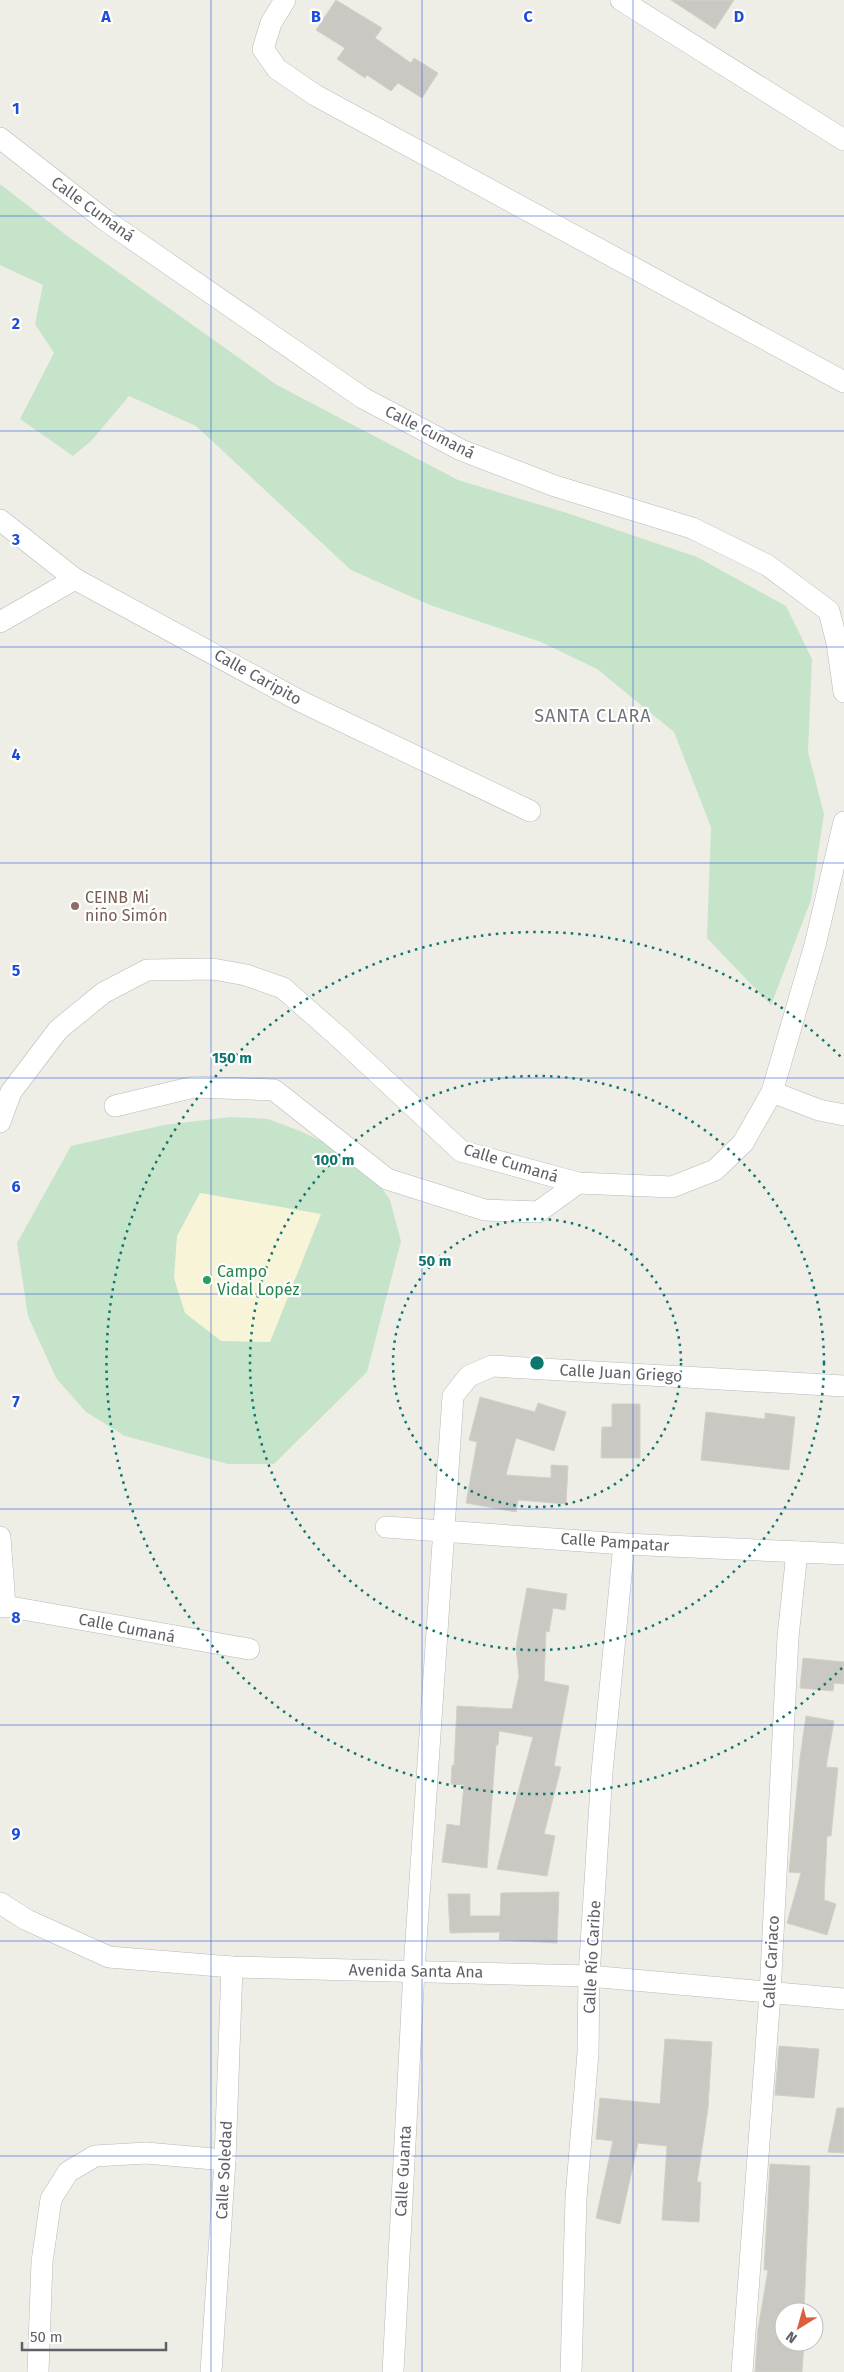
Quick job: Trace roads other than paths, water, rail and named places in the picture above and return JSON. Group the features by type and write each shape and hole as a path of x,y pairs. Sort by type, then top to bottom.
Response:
{"street":[{"path":"285,0 271,23 263,49 276,69 315,95 844,382"},
{"path":"621,0 844,140"},
{"name":"Calle Cumaná","path":"0,138 105,220 363,398 462,450 555,486 692,528 767,565 836,613 837,643 844,692"},
{"name":"Calle Caripito","path":"0,520 75,579 300,701 530,811"},
{"path":"0,622 75,579"},
{"name":"Calle Cumaná","path":"0,1122 11,1092 58,1030 103,994 147,970 214,969 246,975 282,988 341,1039 461,1150 578,1183 672,1187 714,1170 743,1143 772,1092 814,945 844,822"},
{"path":"115,1106 194,1087 274,1090 388,1179 485,1210 538,1212 578,1183"},
{"path":"772,1092 819,1110 844,1115"},
{"name":"Calle Juan Griego","path":"414,1970 453,1396 469,1376 492,1366 844,1386"},
{"name":"Calle Pampatar","path":"386,1527 445,1529 624,1544 844,1554"},
{"name":"Calle Cumaná","path":"0,1537 2,1606 249,1649"},
{"name":"Calle Río Caribe","path":"572,2372 576,2198 588,2053 590,1976 602,1772 624,1544"},
{"name":"Calle Cariaco","path":"742,2372 770,1994 788,1637 797,1552"},
{"name":"Avenida Santa Ana","path":"0,1903 27,1920 109,1957 232,1967 414,1970 590,1976 770,1994 844,1999"},
{"name":"Calle Soledad","path":"211,2372 225,2160 232,1967"},
{"name":"Calle Guanta","path":"392,2372 414,1970"},
{"path":"38,2372 42,2262 51,2199 68,2172 95,2156 146,2152 225,2160"}],"place":[{"name":"CEINB Mi niño Simón","path":"75,906"},
{"name":"Campo Vidal Lopéz","path":"207,1280"}],"district":[{"name":"SANTA CLARA","path":"593,716"}]}
